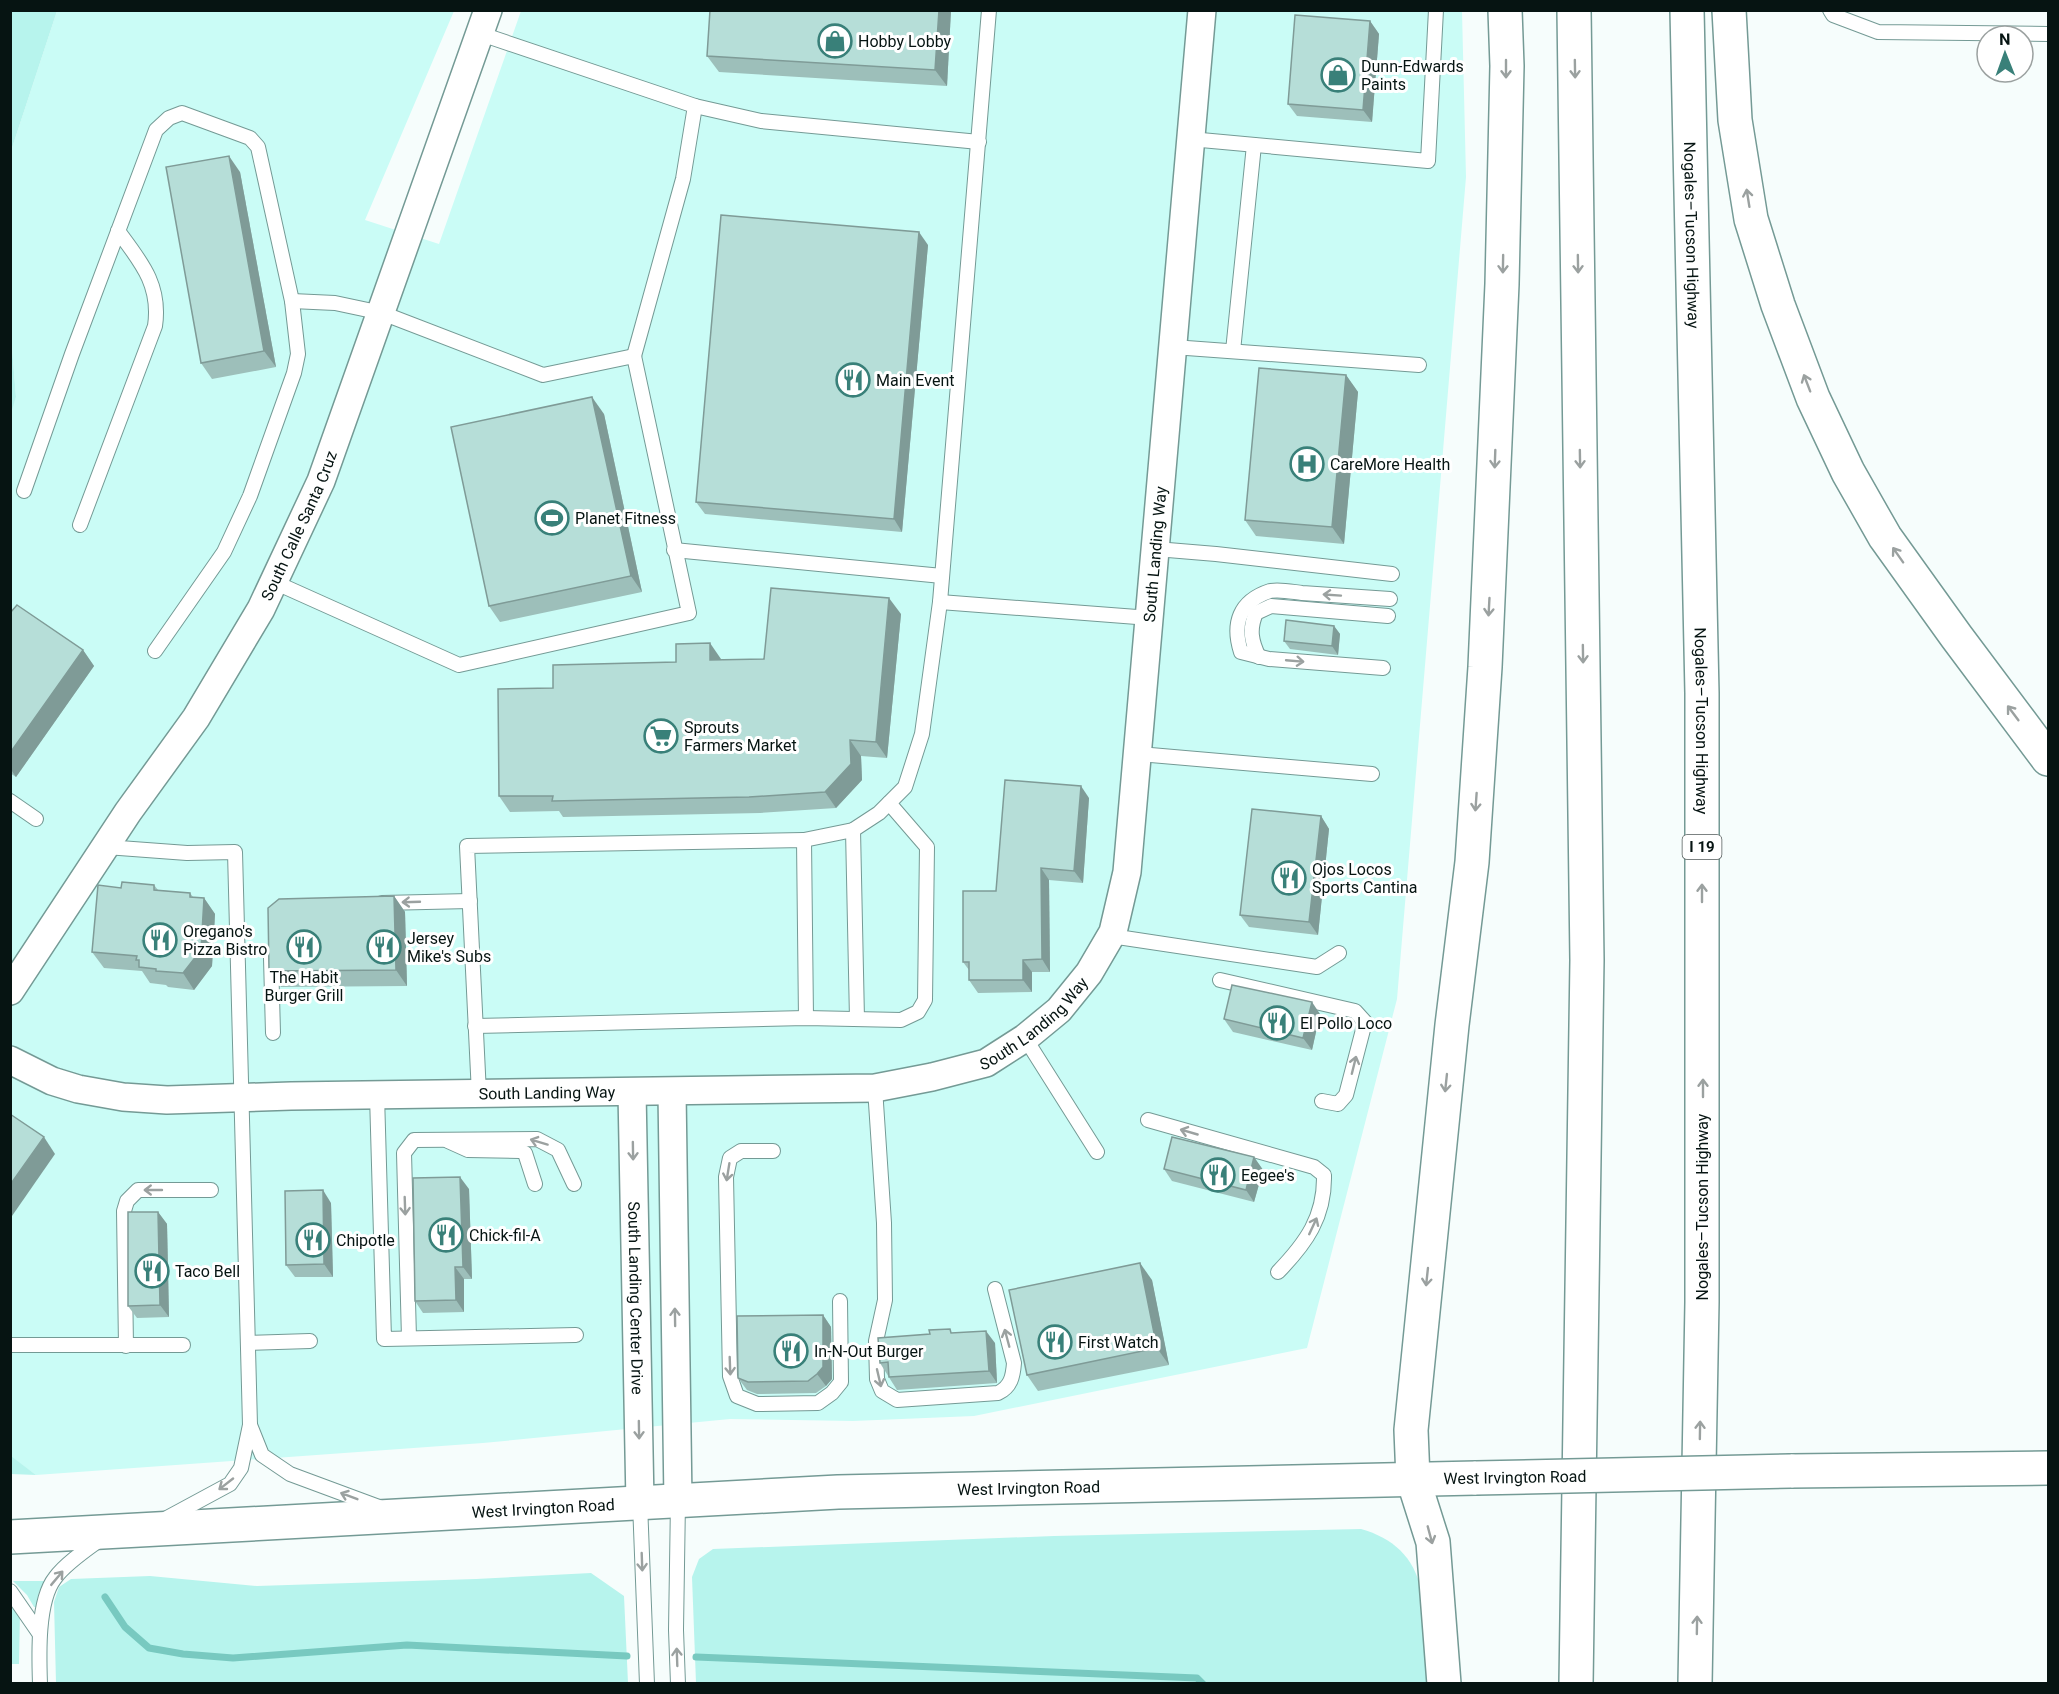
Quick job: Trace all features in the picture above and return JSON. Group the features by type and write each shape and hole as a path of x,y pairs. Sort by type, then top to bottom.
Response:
{"main road":[{"path":"1444,1683 1433,1542 1413,1479 1411,1430 1452,1025 1472,862 1485,668 1502,284 1507,66 1505,10"},
{"path":"1574,10 1587,960 1576,1683"},
{"name":"Nogales–Tucson Highway","path":"1687,10 1702,705 1702,1290 1695,1683"},
{"path":"1729,10 1736,120 1751,219 1778,305 1813,398 1848,472 1885,537 2049,759"},
{"name":"West Irvington Road","path":"10,1537 838,1492 1791,1471 2049,1468"}],"street":[{"name":"South Landing Way","path":"10,1060 52,1081 78,1089 123,1098 167,1100 875,1088 986,1063 1025,1038 1059,1010 1089,973 1111,936 1128,872 1202,10"},
{"name":"South Calle Santa Cruz","path":"10,991 128,812 196,718 261,609 321,481 484,22"},
{"name":"South Landing Center Drive","path":"632,1092 640,1503"},
{"path":"672,1092 678,1501"}],"lane":[{"path":"479,1094 467,846 804,840 852,830 879,813 905,787 922,734 940,602 989,10"},
{"path":"1190,139 1428,161 1436,10"},
{"path":"1830,10 1833,15 1878,32 2049,34"},
{"path":"484,22 695,106 761,121 979,142"},
{"path":"274,582 459,665 689,613 634,356 683,179 695,106"},
{"path":"24,491 72,354 156,130 169,118 182,113 250,138 258,147 292,301 298,354 294,373 250,496 224,552 155,651"},
{"path":"1233,351 1254,145"},
{"path":"80,525 155,326 157,306 145,267 118,231"},
{"path":"292,301 335,303 382,313 543,375 634,356"},
{"path":"1173,347 1419,365"},
{"path":"1156,549 1392,574"},
{"path":"674,550 942,576"},
{"path":"1383,668 1258,657 1241,652 1236,637 1237,624 1242,610 1254,598 1272,591 1390,599"},
{"path":"940,602 1150,618"},
{"path":"1258,657 1251,635 1251,624 1256,613 1271,606 1388,616"},
{"path":"1139,754 1372,774"},
{"path":"10,801 36,819"},
{"path":"475,1026 806,1018 901,1020 918,1012 925,1000 927,847 890,802"},
{"path":"852,830 857,1019"},
{"path":"804,840 806,1018"},
{"path":"40,1683 39,1633 49,1589 55,1578 90,1547 122,1532 175,1515 230,1484 241,1468 250,1425 235,852 187,853 106,847"},
{"path":"367,904 470,901"},
{"path":"1111,936 1317,967 1339,953"},
{"path":"271,943 273,1033"},
{"path":"1220,980 1355,1011 1365,1022 1346,1095 1338,1104 1322,1101"},
{"path":"1025,1038 1097,1152"},
{"path":"875,1088 884,1223 885,1300 876,1341 877,1379 882,1390 897,1400 998,1393 1006,1389 1010,1383 1014,1363 995,1289"},
{"path":"377,1095 384,1339 576,1335"},
{"path":"1148,1120 1314,1167 1324,1175 1325,1190 1316,1223 1302,1246 1278,1272"},
{"path":"409,1338 404,1153 414,1140 537,1139 558,1150 574,1184"},
{"path":"445,1140 468,1150 525,1153 535,1184"},
{"path":"773,1151 741,1151 730,1158 726,1177 730,1376 737,1396 758,1404 818,1403 832,1393 841,1382 840,1301"},
{"path":"126,1346 124,1212 127,1201 138,1190 211,1190"},
{"path":"249,1343 310,1341"},
{"path":"10,1345 183,1345"},
{"path":"250,1425 262,1455 290,1474 403,1516"},
{"path":"678,1501 676,1630 678,1683"},
{"path":"640,1503 647,1683"},
{"path":"10,1591 39,1633"}],"shaded area":[{"path":"10,11 57,11 11,151"},
{"path":"57,11 454,11 365,220 439,244 521,11 1462,11 1466,177 1397,999 1307,1348 974,1416 853,1421 730,1419 483,1443 36,1475 10,1456 10,413 16,397 10,323 11,151"},
{"path":"10,323 16,397 11,413 10,413"},
{"path":"11,1456 36,1475 11,1474"},
{"path":"1361,1529 1383,1538 1400,1550 1418,1578 1429,1683 696,1683 692,1577 699,1559 713,1549 1054,1536"},
{"path":"591,1573 624,1596 628,1683 56,1683 54,1602 59,1587 71,1579 150,1576 257,1586"},
{"path":"13,1581 45,1581 39,1592 36,1607 34,1607 27,1595"},
{"path":"10,1598 20,1612 19,1664 11,1664"}],"building":[{"name":"Hobby Lobby","path":"710,10 939,10 935,70 707,56"},
{"name":"Dunn-Edwards Paints","path":"1295,15 1370,21 1363,110 1288,104"},
{"path":"229,156 264,351 201,363 166,167"},
{"path":"721,215 919,232 894,519 696,502"},
{"name":"CareMore Health","path":"1259,368 1346,375 1332,527 1245,520"},
{"name":"Planet Fitness","path":"592,397 631,576 489,606 451,427"},
{"path":"771,588 889,598 876,742 850,740 851,764 825,792 749,797 552,801 553,796 499,796 498,689 553,688 553,665 676,662 676,644 710,643 710,660 764,659"},
{"path":"17,605 83,650 10,753 10,613"},
{"path":"1286,620 1334,626 1332,646 1284,641"},
{"path":"1005,780 1081,786 1074,871 1041,868 1042,959 1023,960 1023,980 969,980 969,962 963,962 963,891 996,891"},
{"name":"Ojos Locos Sports Cantina","path":"1252,809 1321,816 1309,922 1240,915"},
{"name":"Oregano's Pizza Bistro","path":"122,882 154,885 154,890 190,893 190,897 204,898 201,950 183,973 139,967 137,956 92,952 98,885 121,888"},
{"path":"394,896 396,970 269,971 268,908 279,899"},
{"name":"El Pollo Loco","path":"1232,985 1312,1002 1303,1038 1224,1019"},
{"path":"10,1114 44,1137 10,1185"},
{"name":"Eegee's","path":"1172,1137 1254,1157 1246,1190 1164,1169"},
{"name":"Chick-fil-A","path":"460,1177 463,1267 455,1267 456,1300 415,1301 413,1178"},
{"name":"Chipotle","path":"323,1190 324,1264 286,1265 285,1191"},
{"name":"Taco Bell","path":"128,1212 158,1212 160,1305 128,1306"},
{"path":"1140,1263 1157,1348 1027,1375 1009,1290"},
{"name":"In-N-Out Burger","path":"823,1315 823,1367 808,1381 748,1382 738,1378 737,1316"},
{"path":"950,1329 951,1333 986,1331 989,1371 889,1377 888,1362 880,1363 878,1338 930,1334 929,1330"}],"waterway":[{"path":"105,1597 125,1627 149,1648 183,1654 233,1658 407,1645 627,1656"},
{"path":"696,1657 1197,1678 1203,1684"}],"place":[{"name":"Hobby Lobby","path":"835,41"},
{"name":"Dunn-Edwards Paints","path":"1338,75"},
{"name":"Main Event","path":"853,380"},
{"name":"CareMore Health","path":"1307,464"},
{"name":"Planet Fitness","path":"552,518"},
{"name":"Sprouts Farmers Market","path":"661,736"},
{"name":"Ojos Locos Sports Cantina","path":"1289,878"},
{"name":"Oregano's Pizza Bistro","path":"160,940"},
{"name":"The Habit Burger Grill","path":"304,947"},
{"name":"Jersey Mike's Subs","path":"384,947"},
{"name":"El Pollo Loco","path":"1277,1023"},
{"name":"Eegee's","path":"1218,1175"},
{"name":"Chick-fil-A","path":"446,1235"},
{"name":"Chipotle","path":"313,1240"},
{"name":"Taco Bell","path":"152,1271"},
{"name":"First Watch","path":"1055,1342"},
{"name":"In-N-Out Burger","path":"791,1351"}]}
